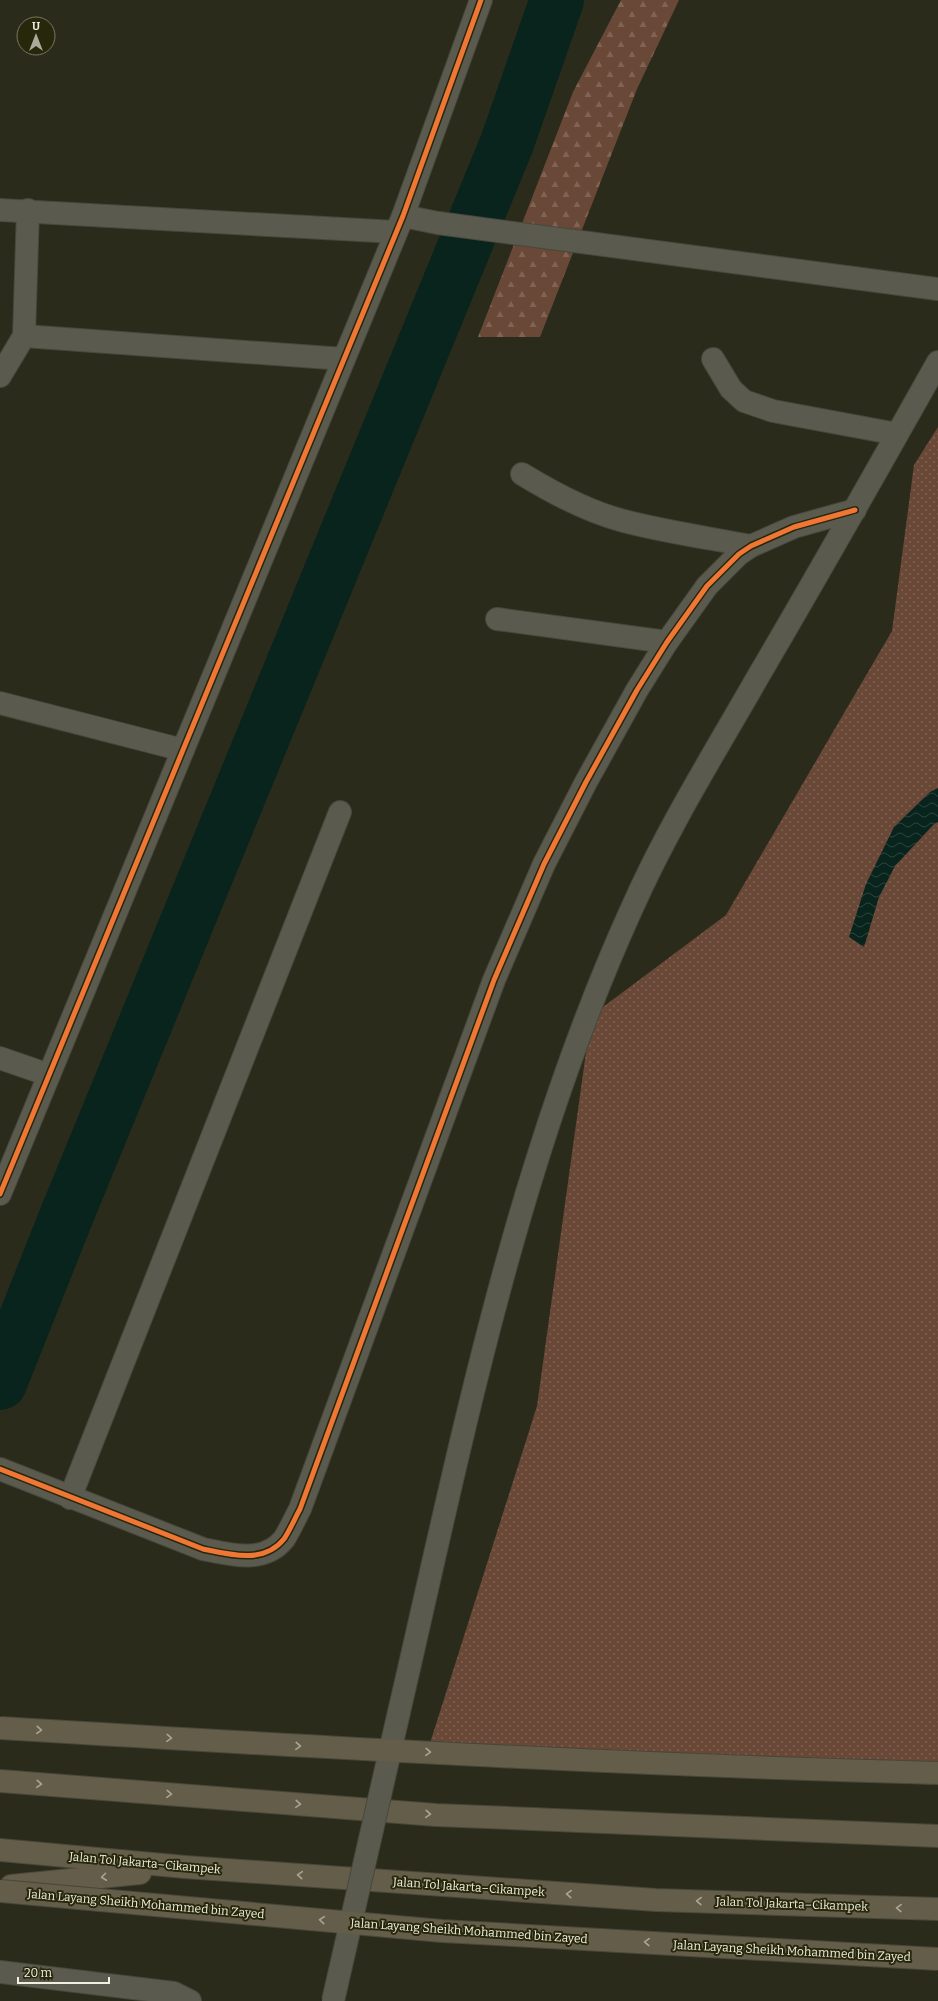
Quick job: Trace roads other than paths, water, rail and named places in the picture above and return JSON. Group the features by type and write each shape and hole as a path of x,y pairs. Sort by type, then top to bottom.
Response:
{"highway":[{"path":"0,1728 252,1744 724,1767 938,1773"},
{"path":"0,1781 436,1815 938,1836"},
{"name":"Jalan Tol Jakarta–Cikampek","path":"0,1850 185,1867 656,1900 938,1909"},
{"path":"0,1886 22,1886 185,1867"},
{"name":"Jalan Layang Sheikh Mohammed bin Zayed","path":"0,1891 442,1931 938,1959"}],"street":[{"path":"0,1194 400,224 481,0"},
{"path":"0,210 400,224 438,223 938,289"},
{"path":"0,376 24,336 28,210"},
{"path":"24,336 344,359"},
{"path":"713,359 731,389 744,401 773,411 898,434"},
{"path":"333,2001 399,1712 507,1256 551,1116 593,1001 632,908 670,830 855,510 938,362"},
{"path":"522,474 549,491 574,503 623,521 751,546"},
{"path":"0,1469 24,1480 204,1549 225,1554 248,1556 266,1554 284,1539 300,1508 453,1088 494,980 520,918 586,782 637,690 667,642 707,586 739,554 751,546 794,527 855,510"},
{"path":"497,619 667,642"},
{"path":"0,703 183,750"},
{"path":"70,1498 340,812"},
{"path":"0,1058 49,1076"},
{"path":"0,1972 174,1993 190,2001"}],"water":[{"path":"938,788 938,822 934,824 895,866 879,897 864,947 849,937 866,884 894,827 930,792"}],"waterway":[{"path":"0,1383 66,1217 507,143 557,0"}]}
